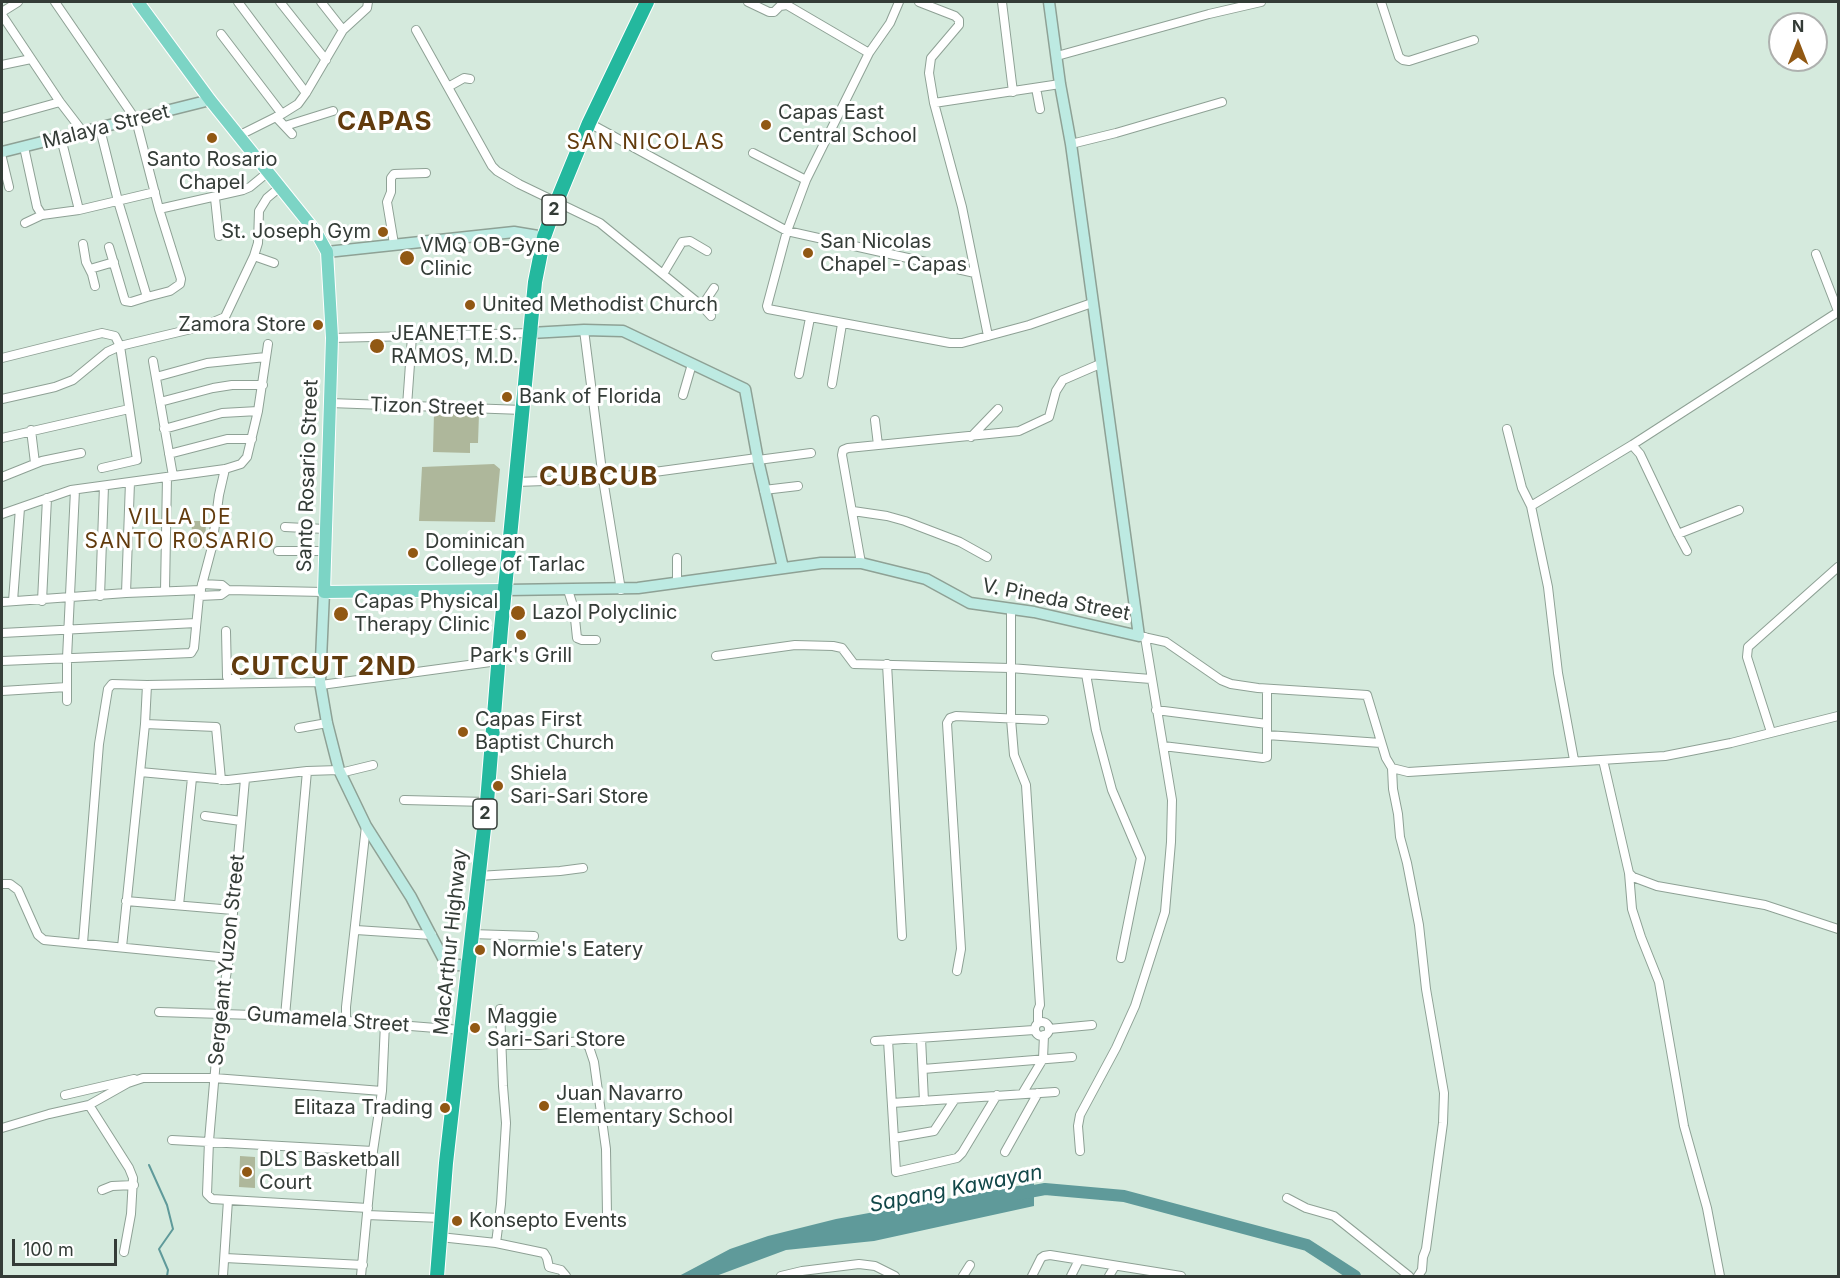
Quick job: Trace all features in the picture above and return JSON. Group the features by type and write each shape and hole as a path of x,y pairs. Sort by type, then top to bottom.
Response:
{"highway":[{"name":"MacArthur Highway","path":"447,1276 445,1270 438,1270 441,1218 487,802 498,661 535,282 544,237 557,201 589,123 648,2"}],"main road":[{"name":"Santo Rosario Street","path":"138,2 210,100 316,232 327,252 332,338 324,592"},
{"name":"V. Pineda Street","path":"324,592 506,590"}],"street":[{"path":"18,2 2,13 60,102 83,132"},
{"path":"55,2 136,120 159,209 181,279 180,284 170,291 131,302 125,301 109,247"},
{"path":"238,2 306,93"},
{"path":"280,2 326,60"},
{"path":"321,2 343,30"},
{"path":"748,2 769,12 774,12 780,6 787,5 869,53"},
{"path":"899,2 890,23 869,53 806,180 787,231 768,309 950,343 962,343 1092,303"},
{"path":"919,2 955,16 959,20 959,25 931,58 929,73 934,103 962,207 988,336"},
{"path":"1002,2 1013,92"},
{"path":"1049,2 1071,144 1100,364 1172,812 1165,912 1135,1006 1116,1048 1080,1115 1078,1126 1080,1151"},
{"path":"1057,56 1261,2"},
{"path":"1381,2 1399,57 1403,60 1409,61 1474,40"},
{"path":"238,136 298,104 343,30 365,4"},
{"path":"416,30 492,166 519,184 600,223 702,306 711,316"},
{"path":"221,34 291,134"},
{"path":"2,65 31,59"},
{"path":"448,87 464,78 470,79"},
{"path":"934,103 1060,84"},
{"path":"1036,88 1040,109"},
{"name":"Malaya Street","path":"2,152 210,100"},
{"path":"2,118 60,102"},
{"path":"1071,144 1222,102"},
{"path":"285,126 333,111"},
{"path":"589,123 787,231 975,273"},
{"path":"100,129 118,201 147,297"},
{"path":"61,138 79,210"},
{"path":"24,147 37,207 42,215"},
{"path":"753,153 806,180"},
{"path":"2,158 9,187"},
{"path":"394,244 387,202 391,178 394,174 426,172"},
{"path":"159,209 215,198 250,187 267,173"},
{"path":"2,399 55,387 73,380 106,352 120,346 204,326 225,317 254,256 258,243 259,211 267,198 279,188"},
{"path":"25,223 42,215 79,210 155,192"},
{"path":"215,198 219,236"},
{"path":"327,252 514,232 544,237"},
{"path":"663,274 682,242 690,241 707,251"},
{"path":"83,244 86,262 95,286"},
{"path":"1531,506 1632,445 1839,311 1816,254"},
{"path":"254,256 274,263"},
{"path":"90,269 114,262"},
{"path":"702,306 714,288"},
{"path":"799,374 810,318"},
{"path":"832,384 842,324"},
{"path":"584,330 603,479 621,590"},
{"path":"332,338 584,330 623,331 745,389 757,459 783,568"},
{"path":"2,358 102,333 115,336 120,346 137,460 102,468"},
{"path":"406,406 412,336"},
{"path":"2,514 75,489 225,469 245,461 258,411 268,344"},
{"path":"156,377 207,363 266,357"},
{"path":"153,361 169,454 165,591"},
{"path":"683,395 692,364"},
{"path":"861,563 843,450 1019,431 1049,417 1058,385 1063,380 1100,364"},
{"path":"160,402 213,388 232,385 262,385"},
{"name":"Tizon Street","path":"330,403 524,410"},
{"path":"2,438 129,409"},
{"path":"971,437 998,409"},
{"path":"164,429 222,413 258,411"},
{"path":"876,420 878,445"},
{"path":"1507,429 1522,488 1531,506 1548,587 1558,673 1574,760"},
{"path":"31,430 35,463"},
{"path":"169,454 227,439 252,439"},
{"path":"1632,445 1640,454 1687,551"},
{"path":"2,477 35,463 81,453"},
{"path":"516,482 603,479 811,453"},
{"path":"2,661 191,653 194,648 201,590 212,547 225,469"},
{"path":"126,593 130,482"},
{"path":"100,596 104,486"},
{"path":"764,489 798,486"},
{"path":"67,701 75,489"},
{"path":"42,601 47,498"},
{"path":"13,601 20,508"},
{"path":"1678,534 1739,510"},
{"path":"853,511 905,521 960,542 987,557"},
{"path":"285,527 325,529"},
{"path":"278,551 325,551"},
{"path":"677,558 677,583"},
{"name":"V. Pineda Street","path":"506,590 621,590 821,563 861,563 926,579 970,603 1035,612 1166,642 1221,680 1231,684 1267,689 1367,695 1386,758 1392,768 1400,837 1419,925 1426,989 1444,1093 1443,1123 1426,1249 1422,1270 1418,1276"},
{"path":"1771,732 1748,657 1748,647 1839,567"},
{"name":"V. Pineda Street","path":"201,590 222,585 228,590"},
{"path":"2,602 201,590"},
{"name":"V. Pineda Street","path":"201,590 221,595 228,590 324,592"},
{"path":"568,590 574,609 577,638 596,640"},
{"name":"Santo Rosario Street","path":"324,592 321,683 327,723 340,771 366,826 411,897 441,955 449,964 468,966"},
{"path":"1011,610 1011,719 1014,755 1026,785 1040,1005 1044,1010 1043,1059 1022,1094"},
{"path":"2,633 196,623"},
{"path":"226,631 227,677 230,680 240,680 241,683"},
{"path":"716,656 795,645 832,646 842,648 854,664 1010,668 1151,679"},
{"path":"82,943 99,744 108,690 112,684 321,683 498,661"},
{"path":"887,664 902,936"},
{"path":"1086,674 1096,730 1112,790 1141,858 1121,958"},
{"path":"122,946 147,685"},
{"path":"2,691 67,687"},
{"path":"1163,746 1267,757 1267,689"},
{"path":"1156,710 1267,724"},
{"path":"957,971 961,949 947,723 950,718 956,716 1044,720"},
{"path":"1392,768 1399,771 1419,772 1574,760 1665,756 1723,745 1839,716"},
{"path":"299,728 327,723"},
{"path":"144,724 215,726 221,780"},
{"path":"1267,735 1381,743"},
{"path":"1603,760 1629,873 1632,909 1659,982 1685,1135 1707,1208 1720,1276"},
{"path":"140,772 221,780 307,771 340,771 373,765"},
{"path":"285,1016 307,771"},
{"path":"179,905 192,778"},
{"name":"Sergeant Yuzon Street","path":"228,1200 212,1199 207,1194 209,1141 245,779"},
{"path":"404,800 487,802"},
{"path":"205,816 242,821"},
{"path":"346,1020 366,826"},
{"path":"478,876 560,872 583,868"},
{"path":"1629,873 1637,880 1657,886 1765,905 1839,929"},
{"path":"2,884 10,884 18,890 41,938 229,958"},
{"path":"126,901 233,910"},
{"path":"356,930 432,935"},
{"path":"471,934 534,936"},
{"path":"496,1243 506,1123 500,1009"},
{"name":"Gumamela Street","path":"159,1012 285,1016 461,1030"},
{"path":"361,1276 373,1151 382,1091 385,1023"},
{"path":"875,1041 1092,1025"},
{"path":"921,1038 924,1101"},
{"path":"888,1040 896,1172 957,1158 997,1095"},
{"path":"501,1045 539,1045 582,1041 589,1047 594,1062 606,1149 608,1215"},
{"path":"922,1069 1072,1058"},
{"path":"2,1128 89,1105 138,1078"},
{"path":"65,1095 138,1078 214,1078 382,1091"},
{"path":"892,1104 1055,1092"},
{"path":"1005,1152 1038,1093"},
{"path":"894,1138 934,1131 955,1099"},
{"path":"89,1105 129,1168 134,1185 124,1252"},
{"path":"172,1140 373,1151"},
{"path":"102,1190 112,1186 134,1185"},
{"path":"1287,1198 1306,1208 1334,1216 1409,1276"},
{"path":"223,1276 228,1200 441,1218"},
{"path":"440,1237 496,1243 544,1253 548,1258 549,1267 561,1270 566,1276"},
{"path":"1032,1276 1044,1256 1115,1266 1157,1275 1181,1276"},
{"path":"225,1258 363,1265"},
{"path":"1071,1276 1079,1260"},
{"path":"781,1276 802,1271 868,1264 895,1276"},
{"path":"963,1276 970,1265"},
{"path":"1109,1276 1115,1266"},
{"path":"802,1271 812,1276"}],"green space":[{"path":"434,413 479,414 478,443 470,443 470,453 433,452"},
{"path":"494,464 500,469 495,522 419,521 422,467"},
{"path":"192,521 206,521 205,548 191,547"},
{"name":"DLS Basketball Court","path":"240,1156 255,1157 255,1188 239,1187"}],"water":[{"path":"1034,1183 1034,1206 874,1241 786,1250 716,1276 679,1276 730,1249 768,1236 836,1219"}],"waterway":[{"path":"149,1165 167,1205 173,1229 159,1249 168,1270 167,1276"},
{"name":"Sapang Kawayan","path":"1018,1194 1045,1189 1124,1196 1307,1245 1355,1276"}],"place":[{"name":"Capas East Central School","path":"766,125"},
{"name":"Santo Rosario Chapel","path":"212,138"},
{"name":"St. Joseph Gym","path":"383,232"},
{"name":"San Nicolas Chapel - Capas","path":"808,253"},
{"name":"VMQ OB-Gyne Clinic","path":"407,258"},
{"name":"United Methodist Church","path":"470,305"},
{"name":"Zamora Store","path":"318,325"},
{"name":"JEANETTE S. RAMOS, M.D.","path":"377,346"},
{"name":"Bank of Florida","path":"507,397"},
{"name":"Dominican College of Tarlac","path":"413,553"},
{"name":"Lazol Polyclinic","path":"518,613"},
{"name":"Capas Physical Therapy Clinic","path":"341,614"},
{"name":"Park's Grill","path":"521,635"},
{"name":"Capas First Baptist Church","path":"463,732"},
{"name":"Shiela Sari-Sari Store","path":"498,786"},
{"name":"Normie's Eatery","path":"480,950"},
{"name":"Maggie Sari-Sari Store","path":"475,1028"},
{"name":"Juan Navarro Elementary School","path":"544,1106"},
{"name":"Elitaza Trading","path":"445,1108"},
{"name":"DLS Basketball Court","path":"247,1172"},
{"name":"Konsepto Events","path":"457,1221"}],"district":[{"name":"CAPAS","path":"385,122"},
{"name":"SAN NICOLAS","path":"646,143"},
{"name":"CUBCUB","path":"599,477"},
{"name":"VILLA DE SANTO ROSARIO","path":"180,530"},
{"name":"CUTCUT 2ND","path":"324,667"}]}
